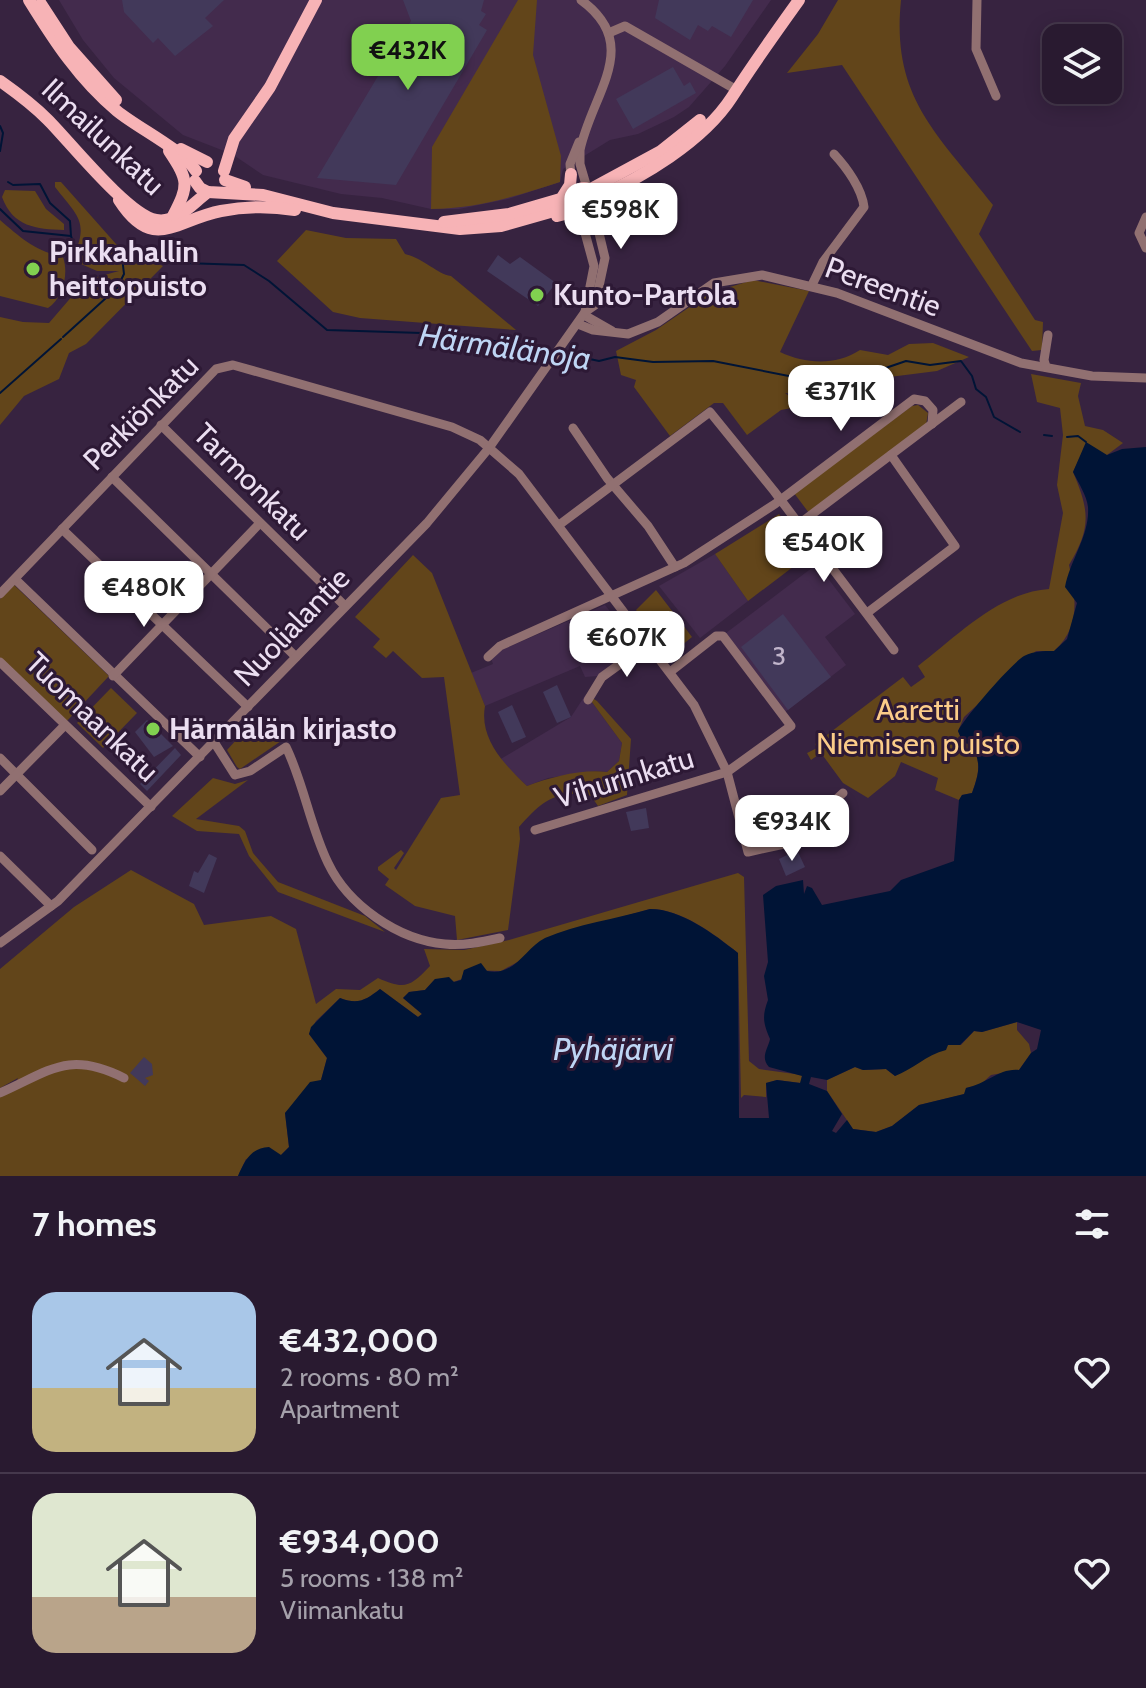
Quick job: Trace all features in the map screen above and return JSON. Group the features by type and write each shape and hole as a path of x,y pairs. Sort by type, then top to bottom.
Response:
{"main road":[{"path":"17,0 97,93 187,160 200,188 216,176 234,139 266,93 316,0"},
{"path":"29,0 44,28"},
{"path":"39,0 69,47 121,105 157,135 216,176 263,195 322,210"},
{"path":"309,15 322,0"},
{"path":"111,187 130,216 142,226 155,230 171,229 211,213 242,207 322,210 460,229 538,216 583,196 594,183 626,168 631,170 687,132 735,89 795,6"},
{"name":"Ilmailunkatu","path":"0,81 41,114 111,187 147,217 160,220 188,210 216,176"},
{"path":"597,226 604,204 617,189 690,141 732,97 735,89"},
{"path":"167,148 182,168 186,184 184,196 173,216"},
{"path":"558,200 568,191 571,174"},
{"name":"Ilmailunkatu","path":"173,216 190,198 195,176 216,176"},
{"path":"429,224 509,214 558,200 617,189"},
{"path":"538,216 547,219 569,213 583,221"}],"street":[{"path":"581,0 603,19 611,32 610,63 571,158 571,174 583,196"},
{"path":"977,0 976,49 996,96"},
{"path":"611,32 625,26 735,89"},
{"path":"583,135 579,158 583,196"},
{"path":"812,285 823,262 862,214 864,201 848,171 834,154"},
{"name":"Nuolialantie","path":"582,317 594,266 583,221 583,196"},
{"name":"Nuolialantie","path":"0,943 51,906 151,807 427,523 489,448 582,317 595,305 604,249 583,196"},
{"path":"1146,217 1139,233 1146,248"},
{"name":"Pereentie","path":"582,317 614,333 628,334 642,330 714,283 762,275 812,285 1018,362 1092,376 1146,378"},
{"path":"1046,367 1044,360 1048,335"},
{"name":"Perkiönkatu","path":"0,594 216,369 233,365 452,427 489,448 519,474 649,643 707,727 727,772 748,852 789,843 843,793"},
{"path":"488,657 500,646 675,567 734,533 914,399 925,401 933,410 932,424"},
{"path":"799,524 961,402"},
{"path":"559,525 710,412 894,650"},
{"name":"Tarmonkatu","path":"161,425 345,606"},
{"path":"573,428 613,485 648,526 675,567"},
{"path":"867,613 955,546 891,455"},
{"path":"112,477 296,657"},
{"path":"113,676 260,523"},
{"path":"62,529 248,707"},
{"path":"15,579 200,757"},
{"name":"Vihurinkatu","path":"535,830 727,772 791,726 723,636 716,636 670,672"},
{"path":"588,700 602,677 649,643"},
{"name":"Tuomaankatu","path":"0,662 151,807"},
{"path":"0,791 65,725"},
{"path":"214,742 235,775 250,771 286,747 328,862 343,886 392,927 423,941 456,945 500,938"},
{"path":"0,758 92,850"},
{"path":"0,856 51,906"},
{"path":"0,1093 60,1065 93,1067 124,1078"}],"shaded area":[{"path":"59,0 771,0 725,66 689,107 674,117 638,134 610,140 563,169 560,182 508,199 459,209 431,209 382,198 341,194 263,175 232,154 183,135 114,78 83,40"},
{"path":"715,554 748,601 700,638 659,586"},
{"path":"817,564 855,614 825,637 846,665 785,712 726,633"},
{"path":"605,605 638,647 598,676 585,677 580,666 485,706 471,673 493,664 490,655"},
{"path":"586,694 622,743 619,761 607,772 548,778 527,786 499,760 571,717"}],"green space":[{"path":"518,0 537,0 533,55 561,156 560,182 480,204 431,209 432,147"},
{"path":"838,0 901,0 903,63 911,89 937,134 993,205 979,234 1035,320 1043,322 1042,350 1032,351 842,65 787,73 818,34"},
{"path":"55,182 61,182 116,244 163,266 86,344 69,353 59,379 24,396 0,425 0,317 49,323 86,280 119,271 97,271 72,260 81,228 75,213 55,187"},
{"path":"5,190 35,191 46,209 64,224 64,230 35,227 19,220 12,215 2,197"},
{"name":"Pirkkahallin heittopuisto","path":"0,220 36,247 63,257 63,285 58,298 48,308 0,296"},
{"path":"306,230 346,238 396,239 405,254 451,276 516,330 360,318 333,312 277,261"},
{"path":"753,280 809,291 780,352 790,356 810,361 831,361 860,350 888,355 909,344 933,343 969,357 937,371 785,393 803,406 781,410 747,435 723,403 714,403 670,436 634,387 636,380 621,375 616,351 656,330 710,293"},
{"name":"Aaretti Niemisen puisto","path":"1031,374 1081,383 1078,396 1085,426 1103,430 1123,443 1107,455 1082,453 1073,472 1086,518 1082,540 1069,565 1074,611 1069,632 1054,651 1036,651 964,717 958,731 963,743 971,744 978,763 972,793 962,795 959,800 935,790 938,778 901,762 895,776 868,798 843,783 821,753 811,760 807,753 903,677 911,687 925,677 918,666 979,618 1013,598 1049,589 1063,513 1057,485 1063,435 1060,408 1037,402"},
{"path":"918,405 928,413 926,425 809,513 794,493 912,406"},
{"path":"779,514 810,554 748,601 715,554"},
{"path":"413,555 432,573 485,706 484,718 490,740 502,760 527,786 567,774 607,772 619,761 622,743 586,694 597,701 631,739 627,795 598,806 591,796 579,794 559,796 542,804 519,827 508,930 457,940 455,916 415,906 385,885 389,879 378,870 401,850 404,853 394,868 396,870 441,798 460,795 444,677 422,678 393,651 386,658 373,647 380,639 355,617"},
{"path":"14,585 109,676 66,722 0,658 0,599"},
{"path":"656,590 692,637 671,654 664,645 674,636 655,611 643,619 636,610"},
{"path":"111,688 137,713 103,748 77,723"},
{"path":"259,715 284,739 240,769 227,750"},
{"path":"213,778 235,784 248,780 196,819 239,826 245,831 253,853 278,882 365,916 385,932 278,892 249,856 239,834 197,831 172,816"},
{"path":"131,870 194,904 204,925 271,916 296,929 316,1004 336,989 360,990 378,978 401,985 412,982 430,966 424,949 464,950 509,940 738,873 744,877 749,1061 759,1069 802,1075 801,1083 777,1080 766,1083 766,1097 744,1095 741,1098 738,953 686,918 650,909 546,938 523,959 501,971 464,970 462,979 453,982 435,979 425,990 409,992 403,998 422,1014 418,1017 380,989 362,1000 340,998 316,1021 309,1034 327,1058 321,1080 285,1113 289,1147 281,1155 246,1159 238,1176 0,1176 0,1097 12,1091 18,1078 0,1088 0,969 74,907"},
{"path":"1017,1022 1017,1030 1029,1044 1031,1053 1019,1070 991,1075 980,1085 966,1088 965,1094 919,1105 892,1126 876,1132 853,1129 827,1091 827,1080 855,1067 863,1070 886,1069 895,1076 948,1045 961,1045 974,1031 982,1032"}],"water":[{"name":"Pyhäjärvi","path":"1086,442 1107,455 1122,449 1146,447 1146,1176 238,1176 253,1152 269,1147 281,1155 289,1147 285,1113 310,1082 321,1080 327,1058 309,1034 311,1027 340,998 362,1000 380,989 418,1017 422,1014 403,998 409,992 425,990 435,979 449,977 454,982 461,980 464,970 481,963 487,971 505,970 545,938 583,925 650,909 685,918 738,953 739,1118 769,1118 766,1083 777,1080 800,1083 802,1076 769,1067 765,1060 770,1039 764,1020 768,1000 764,976 768,962 763,895 776,886 803,880 804,894 807,886 812,888 822,905 890,891 901,880 954,861 959,800 962,795 972,793 978,768 971,744 963,743 958,731 978,703 1018,661 1032,653 1054,651 1067,639 1077,603 1065,587 1088,517 1086,498 1073,472","holes":["1017,1022 1041,1030 1037,1049 1019,1070 1005,1071 966,1088 964,1094 919,1105 892,1126 876,1132 853,1129 847,1120 836,1133 832,1131 842,1114 827,1091 809,1084 811,1077 827,1080 855,1067 863,1070 886,1069 895,1076 946,1050 948,1045 960,1045 974,1031 982,1032"]}],"building":[{"path":"122,0 224,0 205,18 213,26 175,56 158,38 153,43 124,12"},
{"path":"403,0 484,0 481,11 486,14 479,25 487,30 396,185 317,178 411,21"},
{"path":"659,0 753,0 731,37 712,26 708,31 698,25 690,40 655,18"},
{"path":"673,67 684,86 690,82 696,93 633,129 616,99"},
{"path":"498,255 510,264 520,257 556,283 538,306 487,271"},
{"path":"783,614 831,677 788,710 741,647"},
{"path":"557,685 571,717 557,723 543,692"},
{"path":"512,705 526,737 512,743 498,712"},
{"path":"147,720 173,746 154,757 135,732"},
{"path":"175,748 181,755 147,791 140,784"},
{"path":"646,808 649,828 631,831 626,812"},
{"path":"797,850 805,867 786,876 779,859"},
{"path":"209,854 217,858 204,893 189,886 194,871 198,873"},
{"path":"144,1057 152,1064 153,1075 145,1078 149,1081 145,1086 130,1073"}],"waterway":[{"path":"0,126 3,133 0,151"},
{"path":"8,182 13,185 40,184 50,203 70,221 71,236"},
{"name":"Härmälänoja","path":"0,209 23,231 71,236 77,254 122,257 135,252 154,262 244,265 269,281 327,330 453,334 552,351"},
{"path":"63,337 117,288 124,274 122,257"},
{"path":"0,393 61,339"},
{"name":"Härmälänoja","path":"562,353 599,361 615,357 653,362 713,361 804,379 871,373 906,361 930,365 961,361 972,376 976,389 986,397 994,417 1020,432"},
{"name":"Härmälänoja","path":"1044,435 1052,436"},
{"name":"Härmälänoja","path":"1067,437 1078,436 1086,442"}],"place":[{"name":"Pirkkahallin heittopuisto","path":"33,269"},
{"name":"Kunto-Partola","path":"537,295"},
{"name":"Härmälän kirjasto","path":"153,729"}]}
